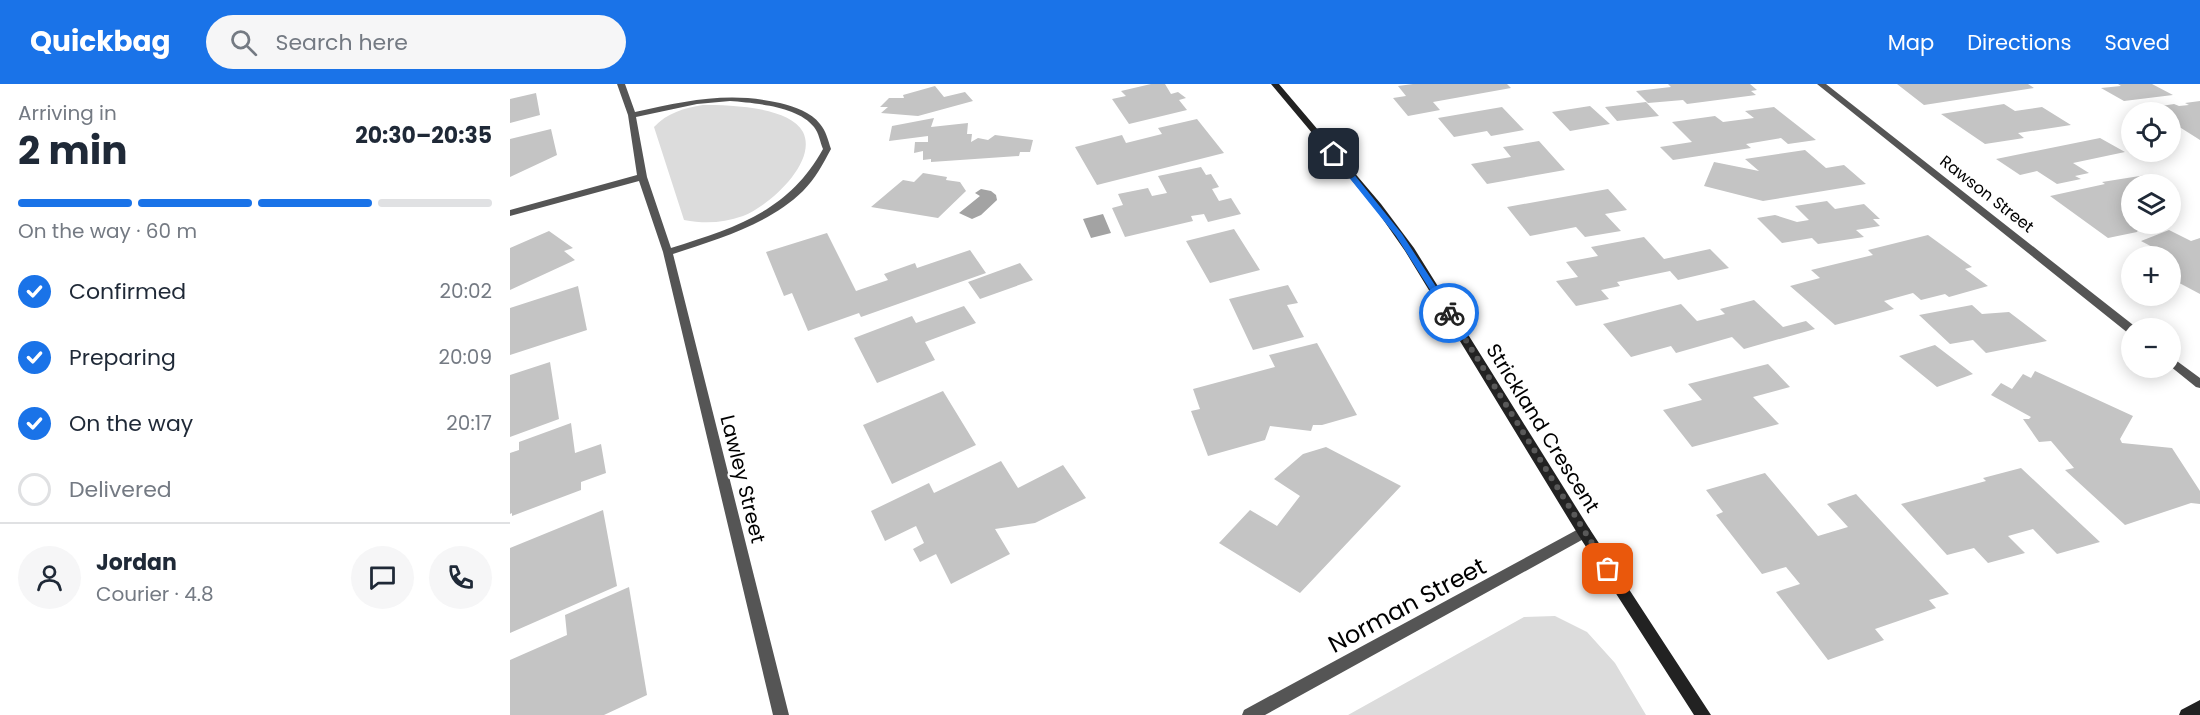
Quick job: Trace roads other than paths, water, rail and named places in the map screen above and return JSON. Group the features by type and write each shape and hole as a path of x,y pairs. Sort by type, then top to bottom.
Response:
{"street":[{"name":"Lawley Street","path":"621,84 632,115 642,177 668,252 781,715"},
{"name":"Strickland Crescent","path":"1275,84 1378,206 1410,250 1584,532 1703,715"},
{"name":"Rawson Street","path":"1821,84 2121,321"},
{"path":"632,115 720,99 780,106 802,112 816,123 827,149 820,166 799,190 768,214 724,234 668,252"},
{"path":"510,213 642,177"},
{"path":"2181,369 2200,384"},
{"name":"Norman Street","path":"1250,715 1584,532"},
{"path":"2187,715 2200,708"}]}
